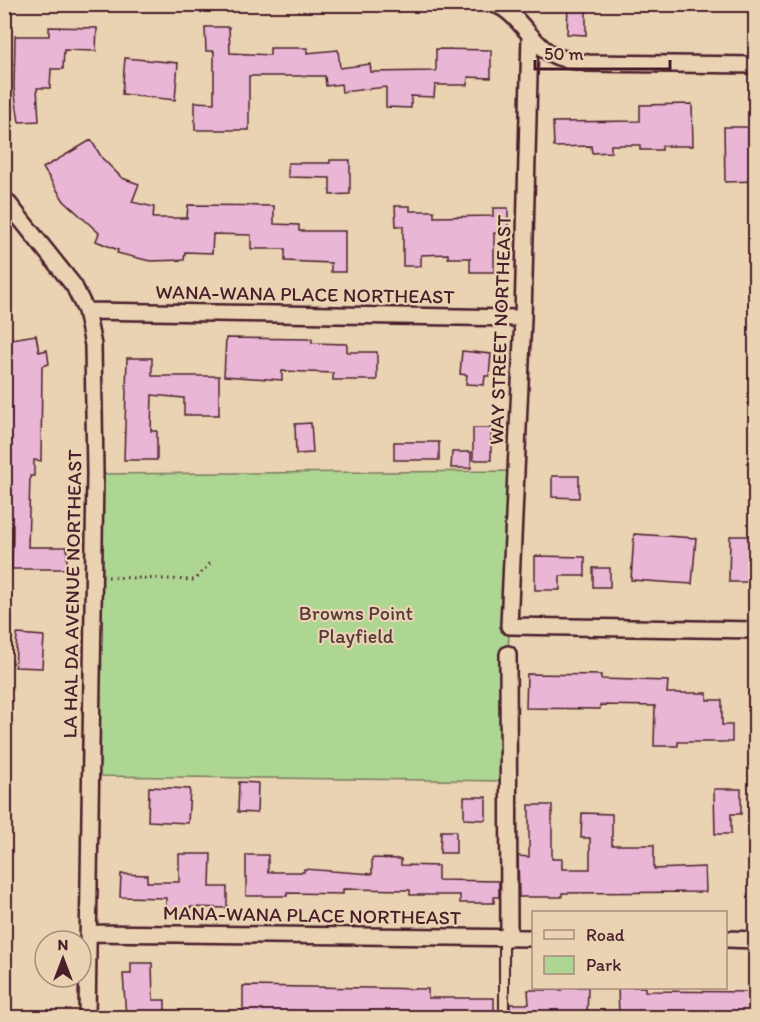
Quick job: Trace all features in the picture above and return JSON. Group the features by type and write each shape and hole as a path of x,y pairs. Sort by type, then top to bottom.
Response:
{"street":[{"path":"494,4 509,13 551,54 588,63 756,65"},
{"name":"WAY STREET NORTHEAST","path":"530,35 523,318 509,626 756,630"},
{"name":"LA HAL DA AVENUE NORTHEAST","path":"4,198 74,286 86,311 93,345 94,577 90,929"},
{"name":"WANA-WANA PLACE NORTHEAST","path":"86,311 523,318"},
{"path":"506,938 508,654"},
{"name":"MANA-WANA PLACE NORTHEAST","path":"93,933 532,938"},
{"path":"727,939 756,940"},
{"name":"LA HAL DA AVENUE NORTHEAST","path":"87,1017 88,989"}],"lane":[{"path":"504,1017 506,938"}],"path":[{"path":"94,577 195,580 212,561"}],"green space":[{"name":"Browns Point Playfield","path":"516,471 508,654 510,781 91,776 95,474"}],"building":[{"path":"568,4 586,4 586,35 567,34"},
{"path":"49,27 97,28 96,51 64,50 63,69 51,69 50,88 37,88 39,121 19,122 14,88 15,36 49,36"},
{"path":"205,27 229,27 230,53 270,55 270,48 307,48 307,53 338,50 340,68 370,64 371,72 436,71 436,49 491,50 491,78 468,77 467,85 435,85 434,97 411,96 411,108 386,107 386,87 342,92 341,84 326,86 325,76 249,76 249,130 195,130 195,102 214,103 214,51 206,51"},
{"path":"125,58 178,63 175,100 122,94"},
{"path":"692,104 693,146 662,146 662,150 640,150 640,145 611,145 611,152 592,153 591,146 554,147 553,122 640,121 640,105"},
{"path":"724,127 748,127 748,146 756,146 756,181 725,182"},
{"path":"91,140 102,158 122,178 139,184 132,202 154,207 153,218 187,218 188,205 274,206 274,224 299,225 299,231 345,231 345,272 331,272 331,263 285,261 285,249 251,249 251,235 213,234 212,253 185,252 184,260 150,261 117,253 118,250 96,241 99,233 64,201 43,168"},
{"path":"330,160 350,160 350,194 330,195 330,178 288,177 288,163 330,163"},
{"path":"395,206 410,206 410,211 434,211 434,217 493,216 493,208 508,208 508,233 494,233 494,272 470,272 470,258 448,258 448,254 421,255 421,266 403,266 403,226 396,226"},
{"path":"36,335 39,352 47,350 49,364 42,366 41,461 34,460 34,476 30,476 28,547 67,547 67,569 12,569 13,524 4,524 5,340"},
{"path":"226,338 312,339 312,343 347,344 347,352 377,352 377,380 333,380 333,373 282,371 282,380 224,376"},
{"path":"462,351 491,354 489,376 485,376 484,385 466,384 467,375 460,374"},
{"path":"127,358 152,358 152,376 219,376 219,415 184,415 184,398 152,395 151,431 157,431 157,460 124,460"},
{"path":"311,423 313,453 296,454 295,424"},
{"path":"473,428 491,428 491,460 473,460"},
{"path":"394,442 439,442 439,460 394,460"},
{"path":"452,452 471,452 471,468 451,468"},
{"path":"552,476 579,476 579,498 552,497"},
{"path":"634,534 696,538 692,584 631,580"},
{"path":"730,536 756,536 752,582 729,582"},
{"path":"535,556 585,557 585,576 560,576 560,590 535,590"},
{"path":"593,568 610,568 610,587 593,587"},
{"path":"17,634 44,636 42,668 15,667"},
{"path":"527,674 601,675 601,679 668,681 667,693 707,693 707,700 722,700 722,725 732,725 732,742 678,742 678,746 654,746 655,706 600,705 600,709 526,708"},
{"path":"239,782 258,783 257,813 238,812"},
{"path":"149,787 190,789 188,823 148,821"},
{"path":"714,789 741,789 741,814 731,814 731,834 715,834"},
{"path":"464,797 486,797 486,820 464,819"},
{"path":"529,805 552,805 552,859 562,859 562,869 590,869 590,838 581,838 582,813 612,814 612,845 654,845 654,869 705,867 706,892 562,893 562,897 519,897 518,856 529,857"},
{"path":"441,831 456,831 456,853 440,853"},
{"path":"179,854 211,854 210,887 227,887 227,908 190,907 189,913 166,913 166,898 120,897 121,874 147,875 147,882 179,882"},
{"path":"246,855 268,855 268,872 304,872 304,869 372,874 372,858 401,859 401,865 438,866 438,880 499,881 499,897 494,897 494,903 460,903 460,895 410,895 410,890 343,889 343,894 287,893 287,896 246,896"},
{"path":"131,963 152,963 153,1000 165,1000 165,1017 126,1017 123,974 131,974"},
{"path":"243,986 428,989 428,998 494,998 494,1017 307,1017 307,1015 243,1017"},
{"path":"588,989 587,1017 510,1017 510,1004 529,1004 528,990"},
{"path":"618,989 756,992 756,1017 619,1017"}]}
